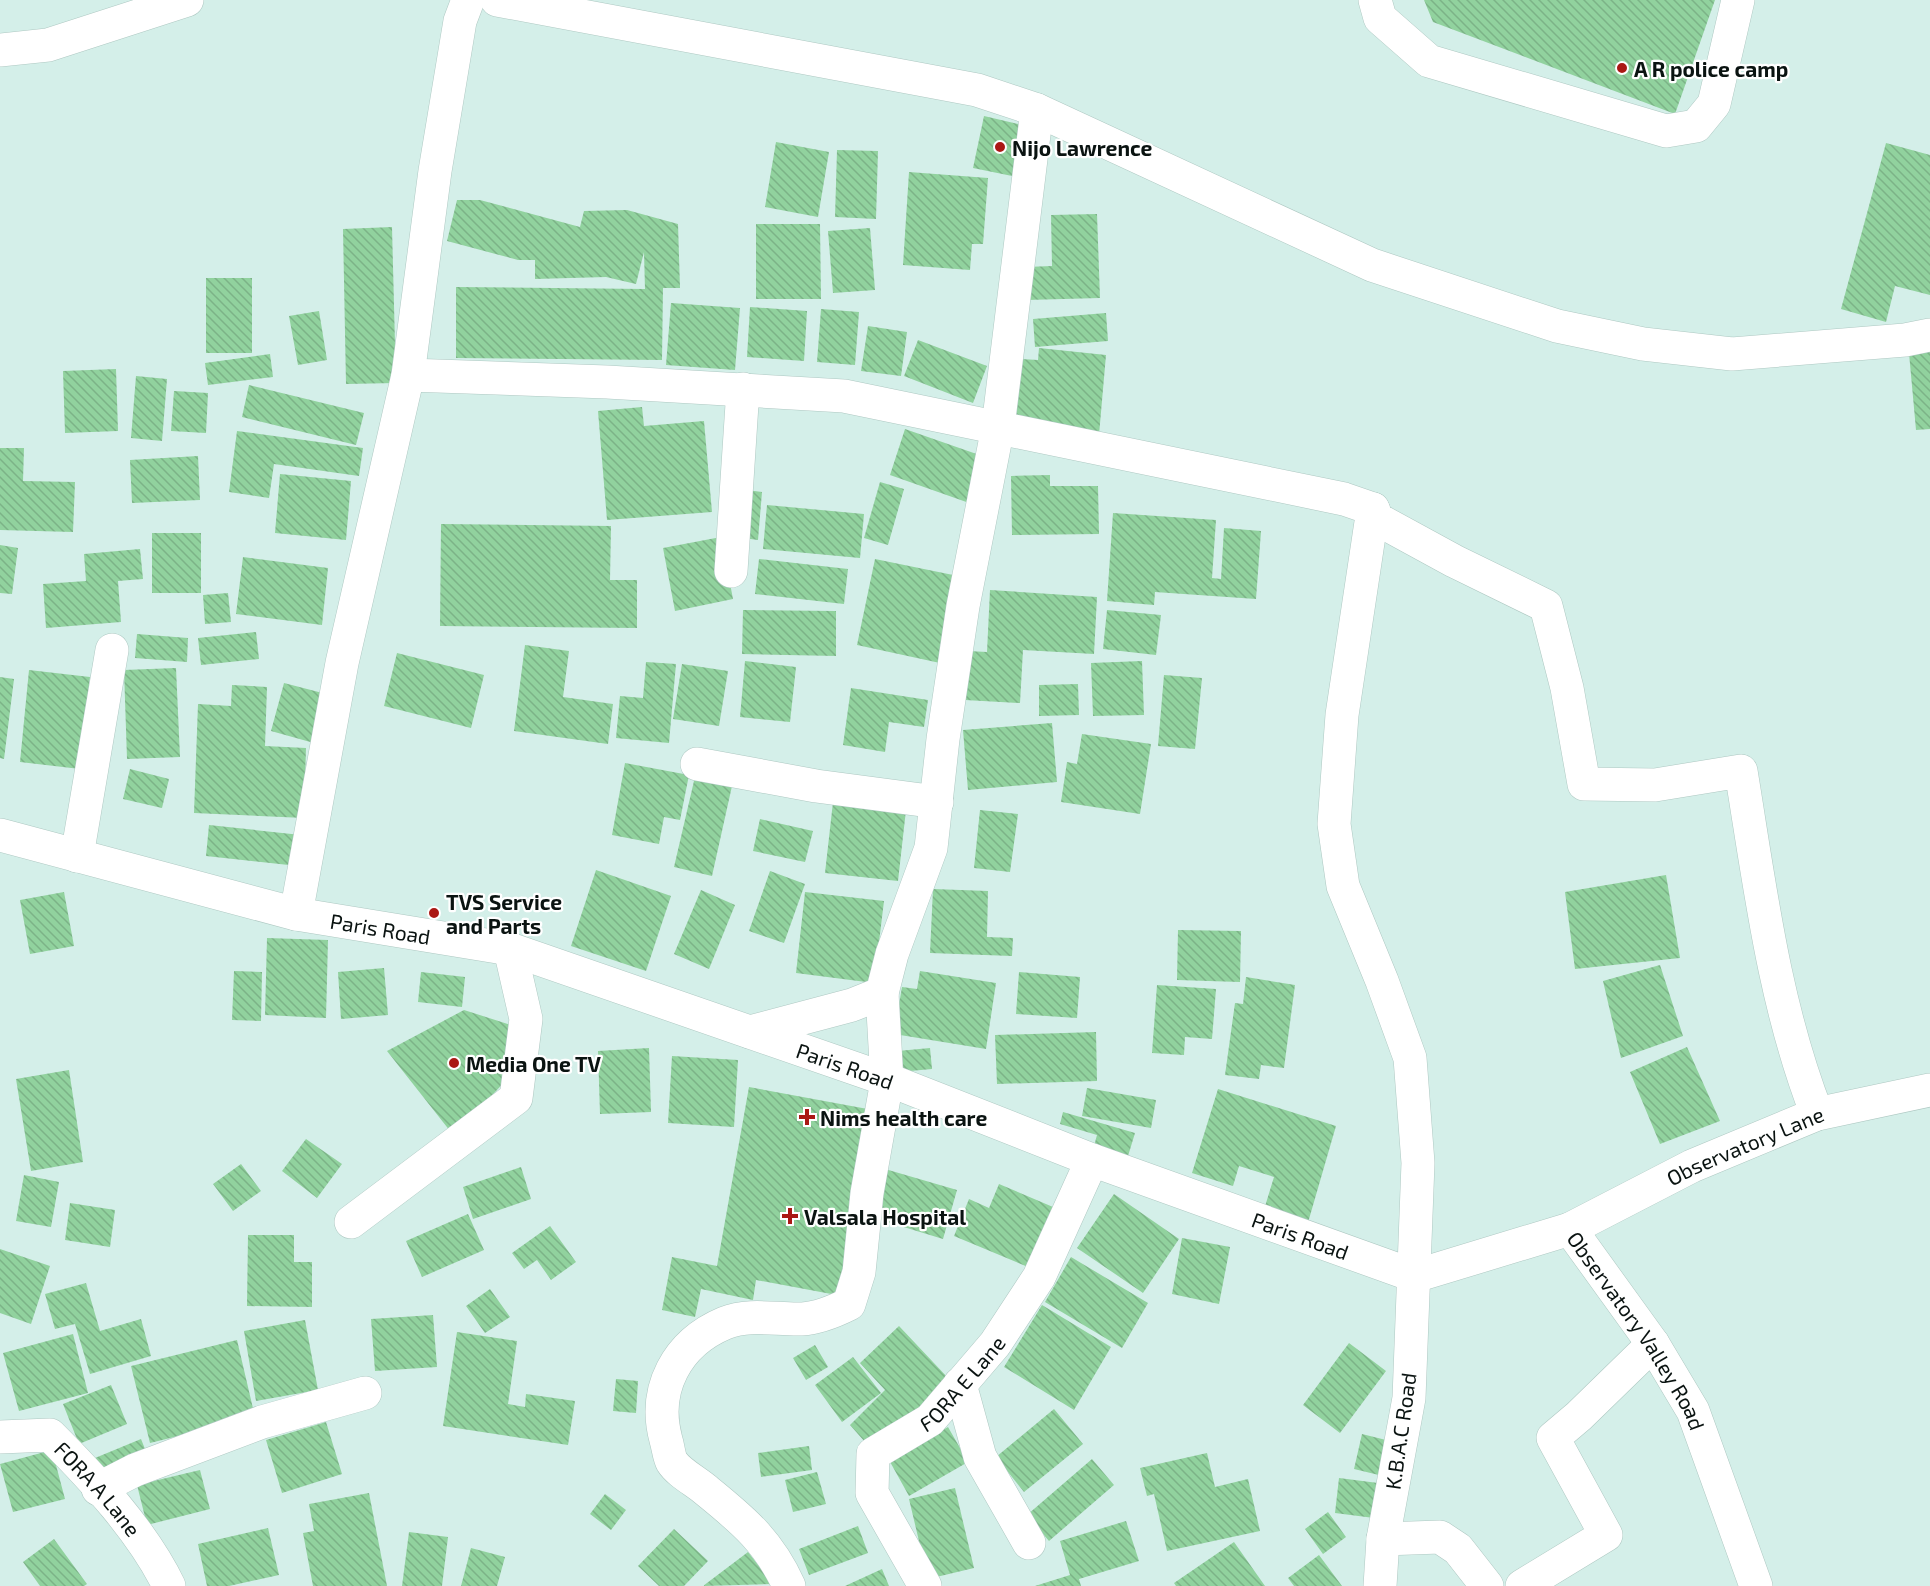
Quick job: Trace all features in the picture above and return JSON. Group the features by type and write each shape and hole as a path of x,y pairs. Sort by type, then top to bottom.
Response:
{"street":[{"path":"0,50 48,45 187,0"},
{"path":"296,914 342,663 408,375 435,171 460,21 468,0"},
{"path":"497,0 977,90 1037,110 1372,265 1557,326 1643,344 1732,354 1905,340 1930,335"},
{"path":"1375,0 1380,18 1429,61 1666,131 1696,126 1714,104 1738,0"},
{"path":"789,1586 765,1542 734,1512 672,1462 662,1425 662,1392 678,1359 697,1338 728,1322 772,1316 802,1319 830,1313 849,1304 858,1272 867,1193 887,1081 882,993 892,954 931,848 963,606 998,427 1037,110"},
{"path":"408,375 743,389 844,396 1344,499 1373,509 1377,519 1454,561 1546,606 1567,688 1584,784 1655,785 1741,771 1772,963 1796,1061 1817,1114"},
{"path":"731,571 743,389"},
{"name":"K.B.A.C Road","path":"1373,509 1342,715 1334,824 1343,886 1382,981 1410,1058 1418,1163 1409,1398 1383,1539 1380,1586"},
{"path":"77,856 112,650"},
{"path":"697,764 816,786 937,802"},
{"name":"Paris Road","path":"0,835 296,914 510,949 887,1081 1092,1160 1415,1276"},
{"path":"351,1222 516,1098 526,1019 510,949"},
{"path":"750,1032 852,1005 882,993"},
{"name":"Observatory Lane","path":"1570,1229 1692,1167 1817,1114 1930,1090"},
{"name":"FORA E Lane","path":"925,1586 872,1492 873,1454 930,1420 995,1344 1040,1277 1092,1160"},
{"name":"Observatory Valley Road","path":"1415,1276 1570,1229 1653,1344 1693,1411 1756,1586"},
{"path":"1522,1586 1606,1535 1552,1438 1579,1416 1653,1344"},
{"path":"960,1384 980,1457 1029,1543"},
{"path":"98,1489 135,1470 262,1422 365,1393"},
{"name":"FORA A Lane","path":"0,1437 50,1436 98,1489 158,1562 169,1586"},
{"path":"1383,1539 1440,1537 1458,1550 1486,1586"}],"building":[{"name":"A R police camp","path":"1424,0 1715,0 1675,114 1433,22"},
{"name":"Nijo Lawrence","path":"984,116 1027,126 1017,177 973,168"},
{"path":"776,142 829,152 818,217 765,207"},
{"path":"1886,143 1930,155 1930,295 1895,286 1886,322 1841,309"},
{"path":"837,150 878,151 876,219 835,217"},
{"path":"909,172 988,178 983,244 972,244 970,270 903,265"},
{"path":"457,200 480,200 580,227 584,211 627,210 678,224 680,288 663,288 662,360 456,358 456,287 645,289 644,252 636,284 606,277 535,279 535,260 518,260 447,241"},
{"path":"1097,214 1100,298 1027,300 1026,267 1052,266 1051,215"},
{"path":"756,224 820,224 821,299 756,299"},
{"path":"392,227 396,383 346,384 343,229"},
{"path":"870,228 875,290 833,293 828,231"},
{"path":"206,278 252,278 252,353 206,353"},
{"path":"671,303 740,308 735,370 666,365"},
{"path":"750,307 807,311 804,361 747,357"},
{"path":"821,309 859,312 855,365 817,362"},
{"path":"319,311 327,360 298,365 289,316"},
{"path":"1106,313 1108,341 1035,347 1033,319"},
{"path":"868,326 907,332 901,376 861,371"},
{"path":"918,340 987,366 973,403 904,376"},
{"path":"1039,348 1106,355 1099,435 1015,426 1021,359 1038,360"},
{"path":"1930,351 1930,429 1916,430 1909,353"},
{"path":"270,354 273,377 208,385 205,363"},
{"path":"116,369 118,431 65,433 63,371"},
{"path":"136,376 167,379 162,441 131,438"},
{"path":"249,385 364,413 356,445 242,417"},
{"path":"174,391 208,393 206,433 171,431"},
{"path":"642,407 644,426 704,421 712,512 607,520 598,411"},
{"path":"905,429 988,458 972,504 890,475"},
{"path":"237,431 363,448 359,476 274,464 269,498 229,492"},
{"path":"0,448 24,448 23,481 75,482 73,532 0,530"},
{"path":"198,456 200,500 132,503 130,460"},
{"path":"280,474 351,481 346,540 275,533"},
{"path":"1050,475 1050,486 1098,486 1099,534 1012,535 1011,476"},
{"path":"880,482 904,489 888,545 864,538"},
{"path":"739,489 762,492 758,540 735,537"},
{"path":"767,505 864,514 860,558 763,549"},
{"path":"1113,513 1216,520 1212,578 1221,579 1224,528 1261,531 1256,599 1155,592 1154,605 1107,601"},
{"path":"441,524 611,526 610,580 637,580 637,628 440,626"},
{"path":"152,533 201,533 201,593 152,593"},
{"path":"721,537 733,599 675,611 663,548"},
{"path":"0,545 18,548 12,594 0,593"},
{"path":"140,549 143,579 118,581 121,622 46,628 43,584 86,581 84,554"},
{"path":"243,557 328,568 322,625 236,614"},
{"path":"759,559 848,569 844,604 755,594"},
{"path":"875,559 958,576 940,663 857,645"},
{"path":"990,590 1097,597 1094,654 1023,650 1020,703 965,700 968,651 987,652"},
{"path":"228,593 231,622 205,624 203,595"},
{"path":"743,610 836,611 836,656 742,654"},
{"path":"1107,610 1161,615 1156,655 1103,649"},
{"path":"256,632 259,659 201,665 198,638"},
{"path":"137,634 188,638 187,662 135,658"},
{"path":"525,645 569,651 563,697 613,704 608,744 514,731"},
{"path":"397,653 484,675 471,728 384,706"},
{"path":"745,661 796,667 790,722 740,717"},
{"path":"1142,661 1144,715 1093,716 1091,663"},
{"path":"646,662 676,664 669,743 616,738 620,696 643,698"},
{"path":"682,664 728,671 719,726 673,719"},
{"path":"176,668 180,757 127,759 124,670"},
{"path":"29,670 90,677 80,769 20,762"},
{"path":"1164,675 1202,678 1195,749 1158,746"},
{"path":"0,677 14,679 4,759 0,758"},
{"path":"284,683 334,696 321,745 271,731"},
{"path":"1078,684 1079,715 1039,716 1039,685"},
{"path":"232,685 267,687 265,746 306,748 304,818 194,813 198,704 231,706"},
{"path":"851,688 928,700 924,727 889,722 885,752 843,745"},
{"path":"1052,723 1057,782 968,790 963,730"},
{"path":"1082,734 1151,744 1140,814 1061,802 1067,762 1077,764"},
{"path":"625,763 689,775 680,820 664,817 659,844 612,835"},
{"path":"697,768 734,777 712,876 674,867"},
{"path":"130,769 169,779 162,808 123,799"},
{"path":"833,802 906,810 898,881 825,873"},
{"path":"980,810 1018,814 1010,872 974,868"},
{"path":"760,819 813,831 805,862 753,851"},
{"path":"209,825 301,835 298,866 206,856"},
{"path":"596,870 671,896 646,971 571,946"},
{"path":"770,871 805,884 784,943 749,931"},
{"path":"1666,875 1680,958 1575,969 1565,892"},
{"path":"933,889 988,891 987,937 1013,938 1012,956 930,953"},
{"path":"701,890 735,905 709,969 674,954"},
{"path":"64,892 74,946 30,954 20,900"},
{"path":"805,892 884,901 874,983 796,973"},
{"path":"1178,930 1241,931 1240,982 1177,980"},
{"path":"267,938 328,940 326,1018 265,1015"},
{"path":"1660,965 1683,1036 1621,1058 1603,981"},
{"path":"384,968 388,1015 341,1019 338,972"},
{"path":"234,971 262,972 261,1021 232,1020"},
{"path":"920,971 996,983 986,1049 894,1034 902,987 917,989"},
{"path":"421,972 465,977 462,1007 418,1002"},
{"path":"1019,972 1080,977 1077,1018 1016,1014"},
{"path":"1246,977 1295,985 1284,1068 1261,1065 1259,1079 1225,1075 1235,1003 1243,1004"},
{"path":"1157,985 1216,989 1212,1039 1185,1037 1184,1055 1152,1053"},
{"name":"Media One TV","path":"464,1010 511,1025 511,1075 454,1136 387,1051"},
{"path":"1096,1032 1097,1081 997,1084 995,1035"},
{"path":"1687,1047 1720,1121 1660,1144 1630,1072"},
{"path":"649,1048 651,1112 600,1114 598,1051"},
{"path":"930,1048 932,1069 899,1072 898,1051"},
{"path":"672,1056 738,1060 734,1127 668,1123"},
{"path":"69,1070 83,1162 31,1171 16,1079"},
{"name":"Valsala Hospital","path":"749,1087 873,1110 842,1296 756,1280 753,1300 701,1289 695,1317 662,1310 672,1257 717,1266"},
{"path":"1087,1088 1156,1100 1151,1128 1082,1116"},
{"path":"1218,1089 1336,1126 1307,1226 1263,1213 1274,1177 1239,1166 1233,1186 1192,1173"},
{"path":"1063,1112 1135,1133 1125,1166 1091,1157 1097,1135 1060,1124"},
{"path":"306,1139 342,1164 317,1198 282,1171"},
{"path":"241,1164 261,1191 233,1211 213,1184"},
{"path":"521,1167 531,1199 473,1219 463,1187"},
{"path":"885,1169 957,1190 943,1239 871,1217"},
{"path":"24,1175 59,1182 51,1227 16,1221"},
{"path":"999,1184 1053,1207 1028,1267 954,1236 969,1199 989,1208"},
{"path":"1114,1194 1179,1239 1143,1293 1077,1248"},
{"path":"70,1203 115,1210 110,1247 65,1240"},
{"path":"468,1214 484,1250 422,1277 406,1241"},
{"path":"550,1226 576,1262 551,1280 537,1260 524,1269 512,1253"},
{"path":"248,1235 294,1235 294,1262 312,1262 312,1307 247,1306"},
{"path":"1182,1238 1230,1247 1219,1304 1172,1294"},
{"path":"0,1249 50,1266 31,1324 0,1313"},
{"path":"1071,1257 1148,1303 1122,1348 1045,1302"},
{"path":"86,1283 100,1331 141,1319 151,1356 90,1374 75,1324 55,1329 45,1294"},
{"path":"490,1289 510,1317 485,1333 466,1306"},
{"path":"1042,1305 1111,1347 1074,1410 1004,1367"},
{"path":"433,1315 437,1367 375,1371 371,1319"},
{"path":"305,1320 318,1390 256,1401 244,1331"},
{"path":"899,1326 949,1379 873,1451 850,1425 885,1390 860,1363"},
{"path":"457,1332 517,1341 508,1404 525,1407 526,1394 575,1401 568,1445 443,1426"},
{"path":"73,1334 88,1393 19,1411 3,1353"},
{"path":"237,1340 255,1417 150,1443 131,1366"},
{"path":"1349,1343 1386,1371 1340,1433 1303,1405"},
{"path":"815,1345 828,1367 806,1380 793,1358"},
{"path":"853,1357 881,1393 842,1422 815,1385"},
{"path":"616,1379 638,1381 636,1413 613,1411"},
{"path":"111,1385 127,1424 79,1444 63,1404"},
{"path":"1054,1409 1083,1444 1024,1492 996,1457"},
{"path":"326,1422 342,1474 282,1493 266,1440"},
{"path":"948,1427 968,1462 909,1496 889,1460"},
{"path":"1362,1434 1390,1441 1383,1476 1354,1469"},
{"path":"141,1439 147,1454 100,1473 95,1458"},
{"path":"809,1446 812,1470 761,1477 758,1453"},
{"path":"52,1450 65,1499 13,1512 0,1464"},
{"path":"1207,1453 1215,1487 1248,1479 1260,1531 1167,1551 1154,1494 1147,1496 1140,1468"},
{"path":"1092,1459 1114,1485 1049,1541 1027,1515"},
{"path":"200,1470 210,1509 147,1525 137,1485"},
{"path":"817,1472 826,1504 793,1512 785,1480"},
{"path":"1339,1478 1378,1483 1374,1518 1335,1513"},
{"path":"955,1488 974,1568 928,1579 909,1499"},
{"path":"369,1493 387,1586 313,1586 303,1533 314,1531 309,1504"},
{"path":"605,1494 626,1510 611,1530 590,1514"},
{"path":"1328,1512 1346,1537 1323,1554 1305,1529"},
{"path":"1126,1521 1139,1561 1079,1579 1081,1586 1035,1586 1070,1575 1060,1541"},
{"path":"858,1526 868,1553 809,1575 799,1549"},
{"path":"268,1528 279,1575 229,1586 207,1586 198,1544"},
{"path":"674,1529 708,1561 684,1586 659,1586 638,1566"},
{"path":"409,1532 448,1537 442,1586 402,1586"},
{"path":"54,1539 87,1584 84,1586 40,1586 23,1562"},
{"path":"1234,1542 1265,1586 1176,1586 1174,1583"},
{"path":"471,1548 505,1557 497,1586 461,1586"},
{"path":"748,1552 773,1584 703,1586"},
{"path":"1319,1555 1342,1586 1294,1586 1288,1578"},
{"path":"882,1569 889,1586 845,1586"}],"place":[{"name":"A R police camp","path":"1622,68"},
{"name":"Nijo Lawrence","path":"1000,147"},
{"name":"TVS Service and Parts","path":"434,913"},
{"name":"Media One TV","path":"454,1063"},
{"name":"Nims health care","path":"807,1117"},
{"name":"Valsala Hospital","path":"790,1216"}]}
